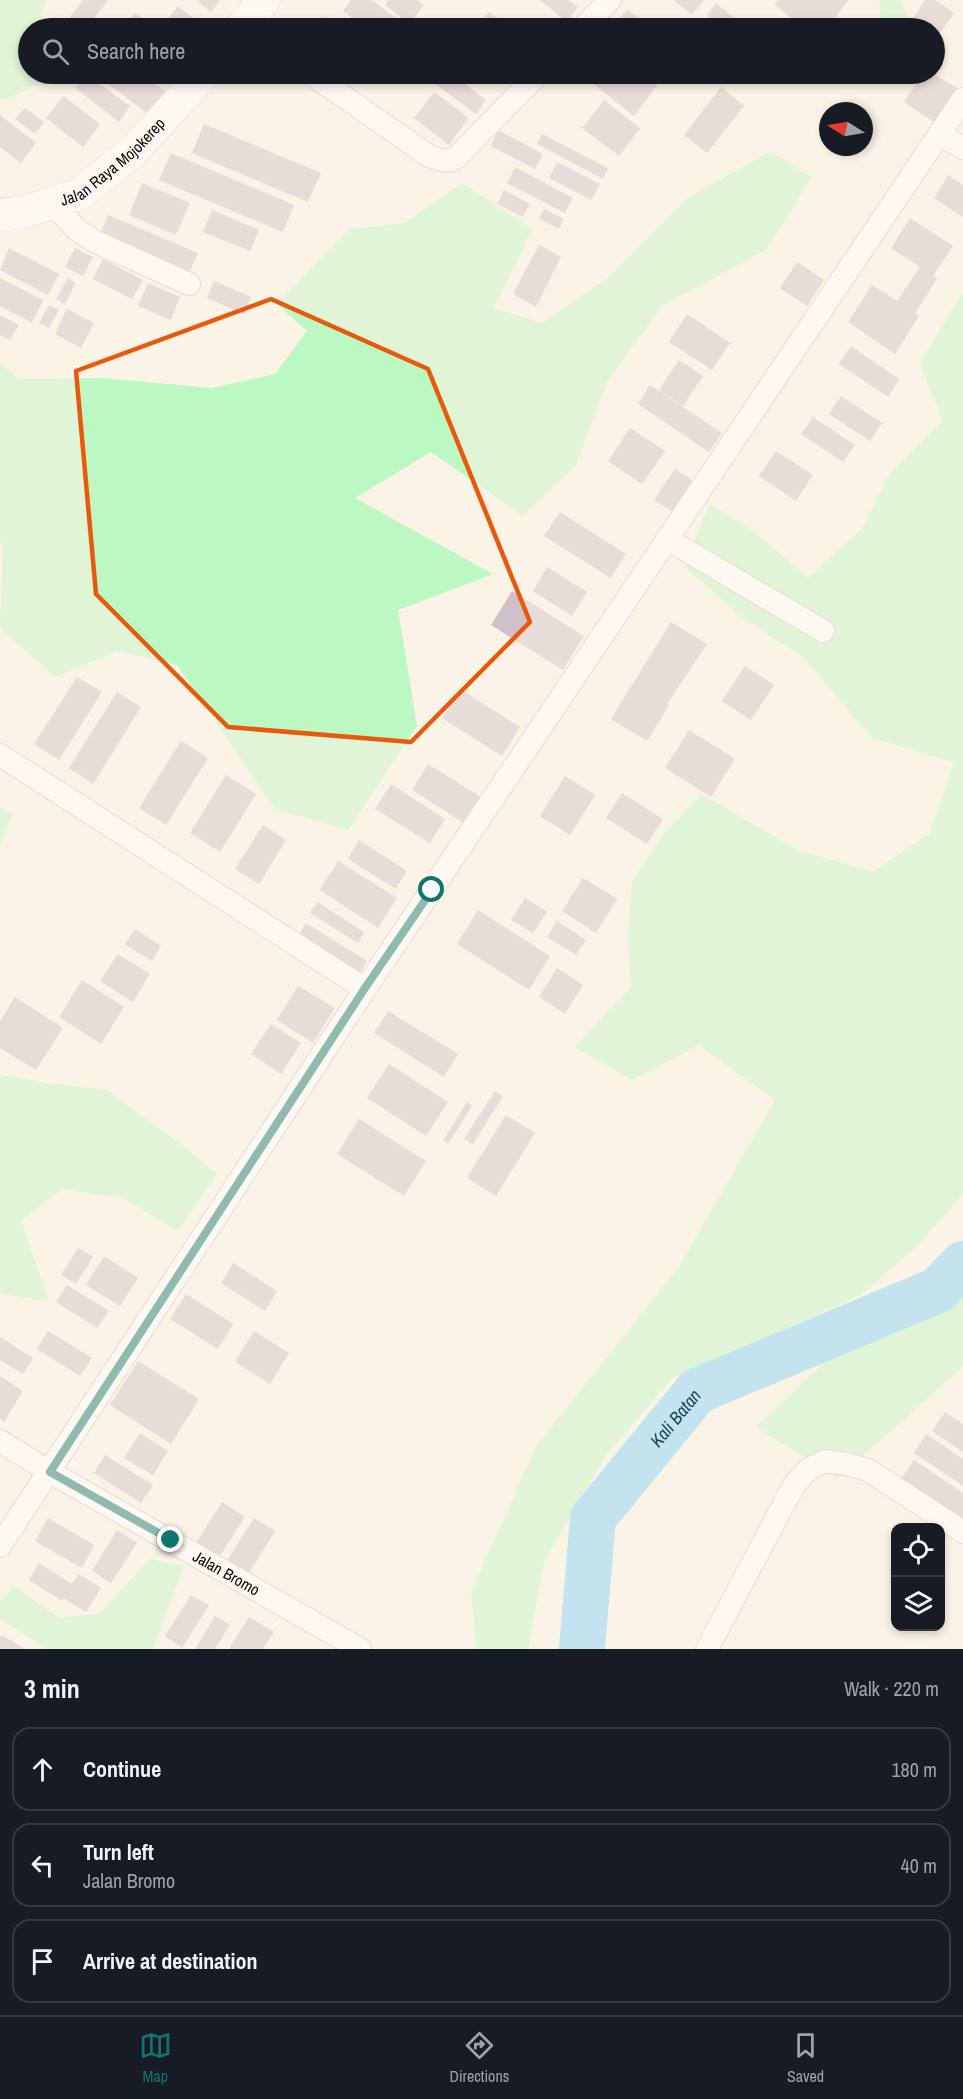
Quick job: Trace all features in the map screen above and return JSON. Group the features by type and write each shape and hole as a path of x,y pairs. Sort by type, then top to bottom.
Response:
{"main road":[{"path":"250,18 264,0"},
{"name":"Jalan Raya Mojokerep","path":"0,215 24,212 80,194 134,150 195,84"}],"street":[{"path":"592,18 610,0"},
{"path":"325,84 429,156 444,161 457,157 528,84"},
{"path":"0,1546 365,988 963,99"},
{"path":"939,134 963,148"},
{"path":"53,204 77,230 94,241 189,285"},
{"path":"667,539 823,631"},
{"path":"0,755 365,988"},
{"name":"Jalan Bromo","path":"0,1441 50,1472 360,1649"},
{"path":"707,1649 794,1485 809,1468 825,1461 868,1470 963,1532"}],"highlighted area":[{"path":"271,299 428,369 530,622 411,742 228,727 96,594 76,371"}],"green space":[{"path":"0,0 47,0 41,13 42,18 18,18 18,84 39,84 6,99 0,99"},
{"path":"879,0 901,0 908,18 881,18"},
{"path":"771,151 811,178 767,249 662,306 608,380 575,466 523,516 431,452 355,498 493,574 398,610 417,726 348,830 275,809 177,665 116,651 55,677 0,628 3,547 0,539 0,364 20,379 102,378 212,388 275,374 307,331 277,304 350,229 405,223 462,183 532,229 493,308 542,323 609,277 688,198"},
{"path":"963,295 963,1194 919,1244 861,1295 673,1378 607,1454 544,1561 528,1649 477,1649 471,1592 536,1447 680,1265 775,1100 699,1045 632,1080 575,1047 631,987 628,940 632,882 664,833 702,794 797,850 873,872 930,833 954,762 872,738 803,657 740,616 685,567 709,503 755,532 808,578 861,530 888,476 943,421 920,363"},
{"path":"0,807 13,814 0,845"},
{"path":"0,1073 52,1084 105,1089 182,1145 217,1174 178,1231 123,1198 62,1189 21,1221 49,1301 0,1294"},
{"path":"963,1272 963,1367 838,1478 756,1427 829,1358"},
{"path":"150,1559 184,1566 153,1649 46,1649 0,1618 0,1602 14,1586 59,1618 100,1613"}],"building":[{"path":"83,0 108,0 94,18 70,18"},
{"path":"200,0 220,0 211,12 198,2"},
{"path":"351,0 372,0 396,18 352,18 343,11"},
{"path":"389,0 418,0 424,5 414,18 401,18 385,5"},
{"path":"540,0 568,0 578,7 570,18 562,18"},
{"path":"673,0 704,0 692,15"},
{"path":"779,0 848,0 835,18 791,18 775,5"},
{"path":"925,0 935,0 954,13 945,26 945,18 913,18"},
{"path":"716,3 734,18 711,18 707,15"},
{"path":"178,6 193,18 169,18"},
{"path":"627,9 639,18 620,18"},
{"path":"489,12 497,18 484,18"},
{"path":"135,13 142,18 131,18"},
{"path":"945,81 960,90 937,124 904,102 916,84 945,84"},
{"path":"78,84 100,84 130,106 119,122 75,88"},
{"path":"108,84 156,84 169,94 152,117"},
{"path":"435,84 465,84 486,100 476,114"},
{"path":"593,84 658,84 634,116"},
{"path":"721,87 744,106 707,153 684,135"},
{"path":"434,92 469,118 449,145 414,118"},
{"path":"63,96 100,124 83,147 46,118"},
{"path":"604,100 640,128 619,156 582,128"},
{"path":"25,108 44,122 35,134 15,119"},
{"path":"0,115 36,143 21,163 0,147"},
{"path":"204,124 321,173 308,202 192,153"},
{"path":"498,130 543,154 535,169 491,146"},
{"path":"542,134 608,168 603,179 537,144"},
{"path":"171,153 294,205 283,232 159,180"},
{"path":"557,162 600,184 591,200 549,178"},
{"path":"515,167 573,198 565,213 507,183"},
{"path":"948,175 963,185 963,217 934,198"},
{"path":"142,183 190,203 176,235 129,215"},
{"path":"504,190 530,204 523,217 497,204"},
{"path":"544,209 564,219 559,229 539,219"},
{"path":"212,210 259,230 250,251 203,232"},
{"path":"108,215 198,253 188,276 99,238"},
{"path":"910,218 953,246 933,276 937,279 915,313 919,316 895,354 848,322 872,285 897,301 920,267 891,248"},
{"path":"539,245 561,257 536,307 513,294"},
{"path":"9,248 59,274 48,295 0,270"},
{"path":"75,248 93,257 83,276 65,267"},
{"path":"103,259 143,280 132,299 93,279"},
{"path":"797,262 824,280 807,306 780,288"},
{"path":"0,278 43,300 32,323 0,306"},
{"path":"68,278 76,283 65,304 56,299"},
{"path":"214,281 251,297 244,314 207,298"},
{"path":"148,283 180,297 171,320 138,306"},
{"path":"49,305 59,310 49,328 39,323"},
{"path":"67,309 94,323 81,348 55,334"},
{"path":"687,314 730,343 712,370 669,342"},
{"path":"0,315 19,325 10,340 0,335"},
{"path":"851,346 899,379 888,397 839,364"},
{"path":"679,360 703,376 683,406 659,390"},
{"path":"650,385 722,433 709,452 638,404"},
{"path":"841,396 882,423 870,441 829,414"},
{"path":"813,417 855,445 843,462 801,434"},
{"path":"630,428 665,451 642,484 608,461"},
{"path":"776,451 813,475 796,501 759,476"},
{"path":"675,469 696,483 675,513 654,500"},
{"path":"560,512 626,554 611,578 544,536"},
{"path":"547,567 587,592 572,616 533,591"},
{"path":"512,591 584,636 563,670 491,625"},
{"path":"671,622 707,644 667,704 669,705 647,741 611,719"},
{"path":"745,666 774,685 751,720 722,701"},
{"path":"77,677 102,692 59,760 34,744"},
{"path":"460,689 520,727 502,756 442,718"},
{"path":"117,692 141,707 93,784 69,768"},
{"path":"689,730 735,759 711,797 665,768"},
{"path":"181,741 208,758 166,825 139,808"},
{"path":"428,764 484,799 467,825 412,790"},
{"path":"226,775 256,794 220,852 190,833"},
{"path":"565,776 595,795 570,835 540,816"},
{"path":"391,784 445,819 430,843 375,809"},
{"path":"622,793 663,819 647,844 606,818"},
{"path":"263,825 286,840 259,884 235,869"},
{"path":"359,840 407,871 396,889 348,859"},
{"path":"338,861 397,898 378,928 320,890"},
{"path":"583,878 617,899 596,933 562,911"},
{"path":"525,898 547,912 533,933 511,920"},
{"path":"317,902 364,932 358,943 310,913"},
{"path":"478,910 550,956 529,990 457,944"},
{"path":"557,921 586,940 576,955 547,937"},
{"path":"306,923 367,961 359,974 298,936"},
{"path":"135,929 161,946 152,961 125,944"},
{"path":"118,954 150,974 133,1002 100,981"},
{"path":"557,968 583,985 565,1014 539,997"},
{"path":"82,980 124,1007 101,1044 59,1017"},
{"path":"298,986 335,1008 313,1043 277,1020"},
{"path":"15,997 63,1028 36,1070 0,1048 0,1021"},
{"path":"388,1011 458,1054 444,1077 374,1033"},
{"path":"271,1024 301,1043 281,1074 251,1054"},
{"path":"389,1064 448,1102 426,1136 367,1098"},
{"path":"495,1091 503,1096 473,1144 464,1139"},
{"path":"467,1102 472,1106 448,1144 443,1141"},
{"path":"506,1115 535,1133 496,1196 467,1178"},
{"path":"359,1119 426,1161 404,1196 337,1154"},
{"path":"78,1248 93,1257 76,1284 61,1275"},
{"path":"104,1256 138,1278 120,1306 86,1285"},
{"path":"233,1263 277,1291 265,1311 221,1283"},
{"path":"67,1285 109,1311 97,1328 56,1302"},
{"path":"186,1294 233,1324 218,1349 170,1319"},
{"path":"48,1331 92,1358 80,1376 37,1349"},
{"path":"254,1331 289,1353 270,1384 235,1362"},
{"path":"0,1337 33,1358 23,1374 0,1360"},
{"path":"138,1361 199,1399 171,1444 110,1405"},
{"path":"0,1376 23,1391 4,1422 0,1419"},
{"path":"945,1412 963,1424 963,1452 932,1431"},
{"path":"140,1433 168,1451 153,1475 124,1458"},
{"path":"926,1434 963,1459 963,1486 914,1453"},
{"path":"105,1455 153,1485 141,1503 94,1473"},
{"path":"914,1460 963,1493 963,1527 898,1483"},
{"path":"222,1502 245,1517 217,1560 194,1546"},
{"path":"48,1518 94,1545 82,1568 35,1541"},
{"path":"254,1518 275,1531 247,1576 226,1562"},
{"path":"117,1530 137,1543 111,1583 92,1571"},
{"path":"39,1563 72,1584 79,1574 101,1588 86,1612 63,1598 62,1601 29,1580"},
{"path":"191,1595 209,1605 182,1648 165,1636"},
{"path":"215,1616 230,1625 215,1649 195,1649"},
{"path":"249,1617 274,1632 263,1649 229,1649"},
{"path":"2,1635 25,1649 0,1649"}],"waterway":[{"name":"Kali Batan","path":"582,1649 593,1518 697,1391 938,1290 963,1264"}],"route":[{"path":"171,1540 50,1472 365,988 432,890"}]}
